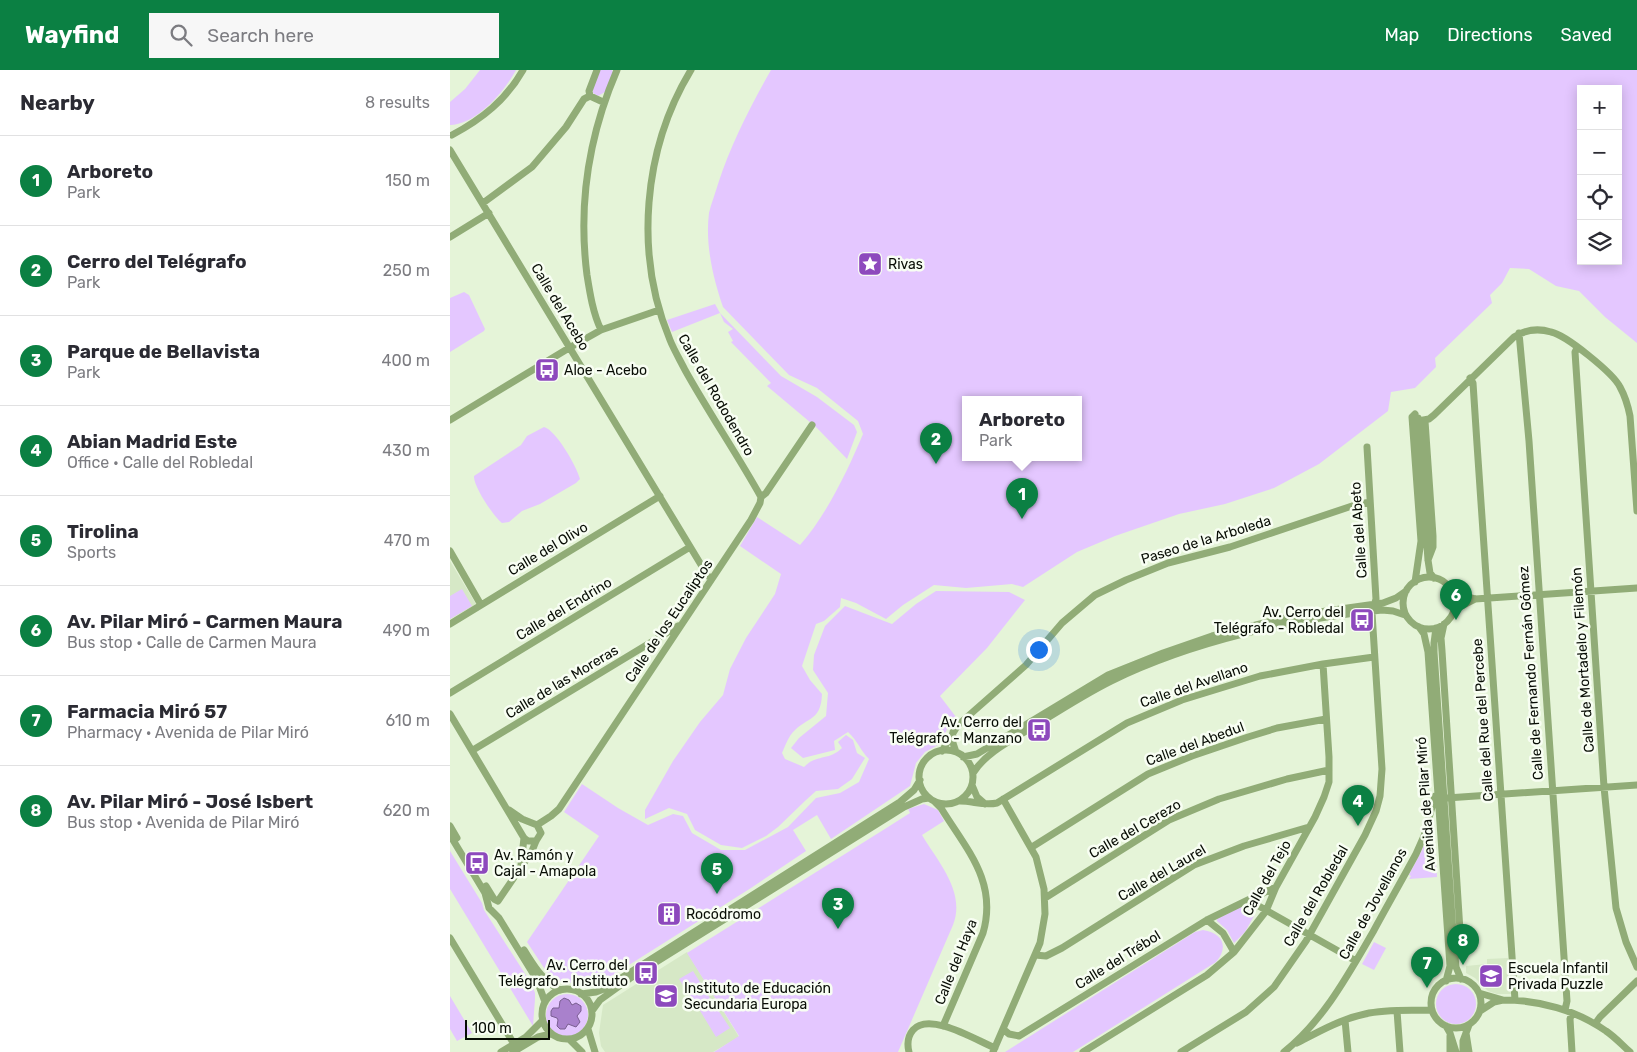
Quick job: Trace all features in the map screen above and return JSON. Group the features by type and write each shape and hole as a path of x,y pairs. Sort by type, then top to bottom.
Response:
{"street":[{"path":"450,146 453,140 451,133 481,118 493,108 505,96 523,70"},
{"path":"590,96 589,91 597,70"},
{"path":"601,330 590,296 583,231 589,159 603,102 616,70"},
{"name":"Calle del Rododendro","path":"691,70 678,92 661,139 650,192 649,244 651,268 659,310 670,341 694,387 761,497"},
{"path":"590,96 603,102"},
{"path":"483,204 532,166 566,127 584,99 590,96"},
{"name":"Calle del Acebo","path":"450,150 690,547 708,576 712,578"},
{"path":"450,237 489,213"},
{"path":"450,420 601,330 659,310"},
{"path":"1421,421 1434,415 1508,341 1519,333 1535,330 1554,332 1606,369 1620,386 1628,405 1630,416 1637,511"},
{"name":"Calle de Fernando Fernán Gómez","path":"1519,333 1529,441 1538,595 1572,1052"},
{"name":"Calle de Mortadelo y Filemón","path":"1577,348 1575,352 1604,787 1616,908 1626,942 1637,967"},
{"name":"Calle del Rue del Percebe","path":"1470,378 1473,383 1515,1000"},
{"path":"1415,582 1421,542 1412,415 1417,415 1421,421 1428,560 1430,573 1434,578"},
{"name":"Calle de los Eucaliptos","path":"535,824 551,816 559,809 751,520 761,497 766,493 812,425"},
{"name":"Calle del Abeto","path":"1367,447 1376,603 1373,611"},
{"name":"Calle del Olivo","path":"450,624 660,496"},
{"name":"Paseo de la Arboleda","path":"942,751 954,730 1026,665 1062,623 1095,595 1168,563 1230,547 1355,505 1370,502"},
{"name":"Calle del Endrino","path":"450,693 690,547"},
{"path":"450,552 481,605"},
{"path":"963,757 977,754 1108,674 1162,652 1212,636 1268,622 1388,601 1424,578 1434,578 1443,582 1452,593 1455,605 1453,613"},
{"path":"1452,593 1476,599 1637,588"},
{"path":"1406,591 1403,604 1405,614 1410,622 1428,629 1444,624 1457,608 1476,599"},
{"path":"972,773 987,757 1013,739 1088,693 1134,671 1165,659 1242,635 1299,622 1373,611 1393,611 1405,614"},
{"name":"Calle del Robledal","path":"1181,1052 1246,1012 1274,987 1310,935 1376,812 1380,796 1382,769 1374,657 1373,611"},
{"name":"Calle de las Moreras","path":"473,750 681,624"},
{"name":"Avenida de Pilar Miró","path":"1444,624 1441,638 1455,958 1456,967 1462,979"},
{"name":"Avenida de Pilar Miró","path":"1419,627 1424,634 1428,652 1450,966 1446,981"},
{"name":"Avenida de Pilar Miró","path":"1436,628 1434,652 1448,798"},
{"path":"663,634 669,637 670,640"},
{"name":"Calle del Avellano","path":"960,800 985,805 997,803 1127,723 1182,700 1260,676 1374,657"},
{"name":"Calle del Tejo","path":"1083,1052 1207,975 1234,952 1266,911 1276,887 1310,827 1324,797 1330,770 1323,664"},
{"path":"450,714 523,836 528,841 536,841"},
{"name":"Calle del Abedul","path":"1032,847 1148,774 1192,756 1248,737 1278,728 1326,719"},
{"path":"954,730 953,743 956,752"},
{"path":"932,800 921,787 920,770 925,761 932,755 942,751 956,752 970,765 972,786 977,797 985,805"},
{"name":"Calle del Cerezo","path":"1045,898 1169,820 1219,799 1288,779 1330,770"},
{"path":"581,994 596,992 604,988 822,852 900,802 914,790 920,780"},
{"path":"1448,798 1637,785"},
{"path":"592,1011 587,999 581,994 571,989 560,990 549,996 545,1002 542,1011 542,1021 551,1034 557,1038 570,1040 581,1035 588,1028 592,1011 600,1000 632,977 904,807 922,799 944,804 960,800 965,797 972,786"},
{"name":"Calle de Jovellanos","path":"1284,1052 1295,1048 1310,1025 1336,994 1401,883 1424,836 1437,786"},
{"path":"909,1052 908,1041 911,1032 923,1023 943,1026 994,1050 1035,955 1043,929 1045,898 1041,873 1032,847 1004,799"},
{"name":"Calle del Haya","path":"932,800 941,808 976,862 982,876 987,904 987,919 983,933 943,1026"},
{"path":"494,904 532,851 541,833 535,824 522,819 507,808"},
{"path":"521,866 524,827 535,824"},
{"path":"450,826 494,904 542,977 548,984 560,990"},
{"name":"Calle del Laurel","path":"1035,955 1046,956 1062,948 1194,865 1251,843 1310,827"},
{"path":"450,835 485,893 494,904 499,918 536,980 545,1002"},
{"name":"Calle del Trébol","path":"1003,1029 1009,1034 1019,1036 1207,920 1276,887"},
{"path":"1248,900 1356,961"},
{"path":"1207,920 1223,933 1234,952"},
{"path":"450,938 513,1048"},
{"path":"1467,1029 1446,1026 1438,1021 1432,1010 1432,996 1435,990 1446,981 1462,979 1468,981 1479,992 1503,1000"},
{"path":"1595,1024 1637,981"},
{"path":"1463,1052 1467,1029 1475,1020 1480,1010 1482,1002 1479,992"},
{"path":"1480,1010 1494,1002 1503,1000 1549,1005 1569,1011 1595,1024 1608,1032 1622,1048 1630,1052"},
{"path":"1295,1048 1315,1034 1345,1020 1365,1014 1432,1010"},
{"path":"1397,1011 1400,1052"},
{"path":"1345,1020 1348,1052"},
{"path":"513,1048 542,1021"},
{"path":"1310,1025 1315,1034"},
{"path":"1446,1026 1456,1052"},
{"path":"588,1028 595,1052"},
{"path":"1467,1029 1469,1052"},
{"path":"1450,1033 1450,1052"},
{"path":"501,1052 538,1037 551,1034"},
{"path":"570,1040 582,1052"}],"shaded area":[{"path":"480,70 516,70 505,87 489,105 470,119 450,125 450,102 465,89"},
{"path":"599,70 612,70 613,72 605,92 598,96 593,93 592,87"},
{"path":"771,70 1637,70 1637,343 1605,317 1579,291 1556,286 1529,269 1510,268 1502,283 1490,295 1492,303 1435,358 1436,367 1415,388 1391,392 1388,411 1319,464 1274,488 1225,504 1179,514 1115,536 1077,552 1023,587 1012,584 966,588 934,585 903,605 886,619 856,603 841,598 840,607 824,621 816,624 802,666 810,680 822,694 819,710 811,719 795,730 782,753 785,759 804,767 813,760 837,752 842,748 838,742 846,735 853,740 857,753 865,758 852,779 838,789 816,791 766,836 742,848 721,845 695,830 687,814 669,808 645,819 645,810 673,761 700,722 723,695 730,669 746,638 775,594 781,574 740,546 757,517 800,545 827,507 863,434 858,421 817,388 789,375 723,307 711,261 708,225 709,213 729,155"},
{"path":"464,292 469,295 485,329 450,352 450,298"},
{"path":"715,304 720,313 672,332 667,320"},
{"path":"720,313 781,376 817,397 854,425 857,432 847,459 817,428 767,386 771,383 731,342 733,341 728,332 733,329 724,322"},
{"path":"544,427 560,442 580,479 540,504 522,511 509,522 502,523 485,501 477,487 474,476 521,445 527,436"},
{"path":"450,561 476,604 450,619"},
{"path":"462,589 472,606 450,619 450,596"},
{"path":"936,591 1009,592 1025,600 987,648 940,696 956,717 938,745 925,752 916,763 910,786 831,839 817,815 793,830 806,851 602,982 587,988 573,983 556,981 548,974 527,942 599,836 564,812 582,784 648,825 673,814 683,816 692,833 721,850 745,850 788,827 816,798 840,793 859,782 869,759 848,732 834,741 835,750 803,758 791,748 799,738 826,716 828,693 813,670 814,655 825,626 845,606 892,624 916,604"},
{"path":"924,804 938,810 944,821 922,835 953,889 956,913 953,925 898,1052 714,1052 739,1036 687,953 910,813 908,809"},
{"path":"1433,823 1437,877 1409,879 1411,876 1409,875"},
{"path":"450,851 482,903 484,910 531,983 535,993 533,1026 450,889"},
{"path":"1241,907 1251,909 1254,916 1245,932 1234,943 1227,930 1217,919"},
{"path":"1203,930 1215,934 1222,942 1222,951 1216,962 1073,1052 1005,1052 1195,932"},
{"path":"1374,942 1386,948 1374,970 1362,964"},
{"name":"Instituto de Educación Secundaria Europa","path":"687,952 739,1037 713,1052 605,1052 601,1046 599,1033 603,1005"},
{"name":"Escuela Infantil Privada Puzzle","path":"1508,958 1511,994 1497,994 1488,991 1475,978 1466,973 1466,966 1487,964 1487,959"},
{"path":"693,971 710,998 697,1007 679,979"},
{"path":"1460,984 1467,987 1473,993 1476,1004 1475,1012 1467,1021 1460,1024 1452,1024 1445,1021 1437,1012 1436,1000 1439,993 1448,985"},
{"path":"571,994 579,997 585,1003 588,1015 585,1027 579,1033 563,1036 555,1033 549,1027 546,1011 549,1003 555,997"},
{"path":"450,996 472,1033 457,1041 450,1029"},
{"path":"564,998 569,1000 572,1005 576,1003 581,1006 581,1011 577,1016 580,1022 576,1027 568,1024 565,1029 560,1029 557,1026 557,1018 551,1016 553,1008 559,1008 560,1001"},
{"path":"712,1001 730,1028 716,1037 699,1009"}],"place":[{"name":"Rivas","path":"870,264"},
{"name":"Aloe - Acebo","path":"547,370"},
{"name":"Cerro del Telégrafo","path":"936,464"},
{"name":"Arboreto","path":"1022,519"},
{"name":"Av. Cerro del Telégrafo - Robledal","path":"1362,620"},
{"name":"Av. Pilar Miró - Carmen Maura","path":"1456,620"},
{"name":"Av. Cerro del Telégrafo - Manzano","path":"1039,730"},
{"name":"Abian Madrid Este","path":"1358,826"},
{"name":"Av. Ramón y Cajal - Amapola","path":"477,863"},
{"name":"Tirolina","path":"717,894"},
{"name":"Rocódromo","path":"669,914"},
{"name":"Parque de Bellavista","path":"838,929"},
{"name":"Av. Pilar Miró - José Isbert","path":"1463,965"},
{"name":"Av. Cerro del Telégrafo - Instituto","path":"646,973"},
{"name":"Escuela Infantil Privada Puzzle","path":"1491,976"},
{"name":"Farmacia Miró 57","path":"1427,988"},
{"name":"Instituto de Educación Secundaria Europa","path":"666,996"}]}
